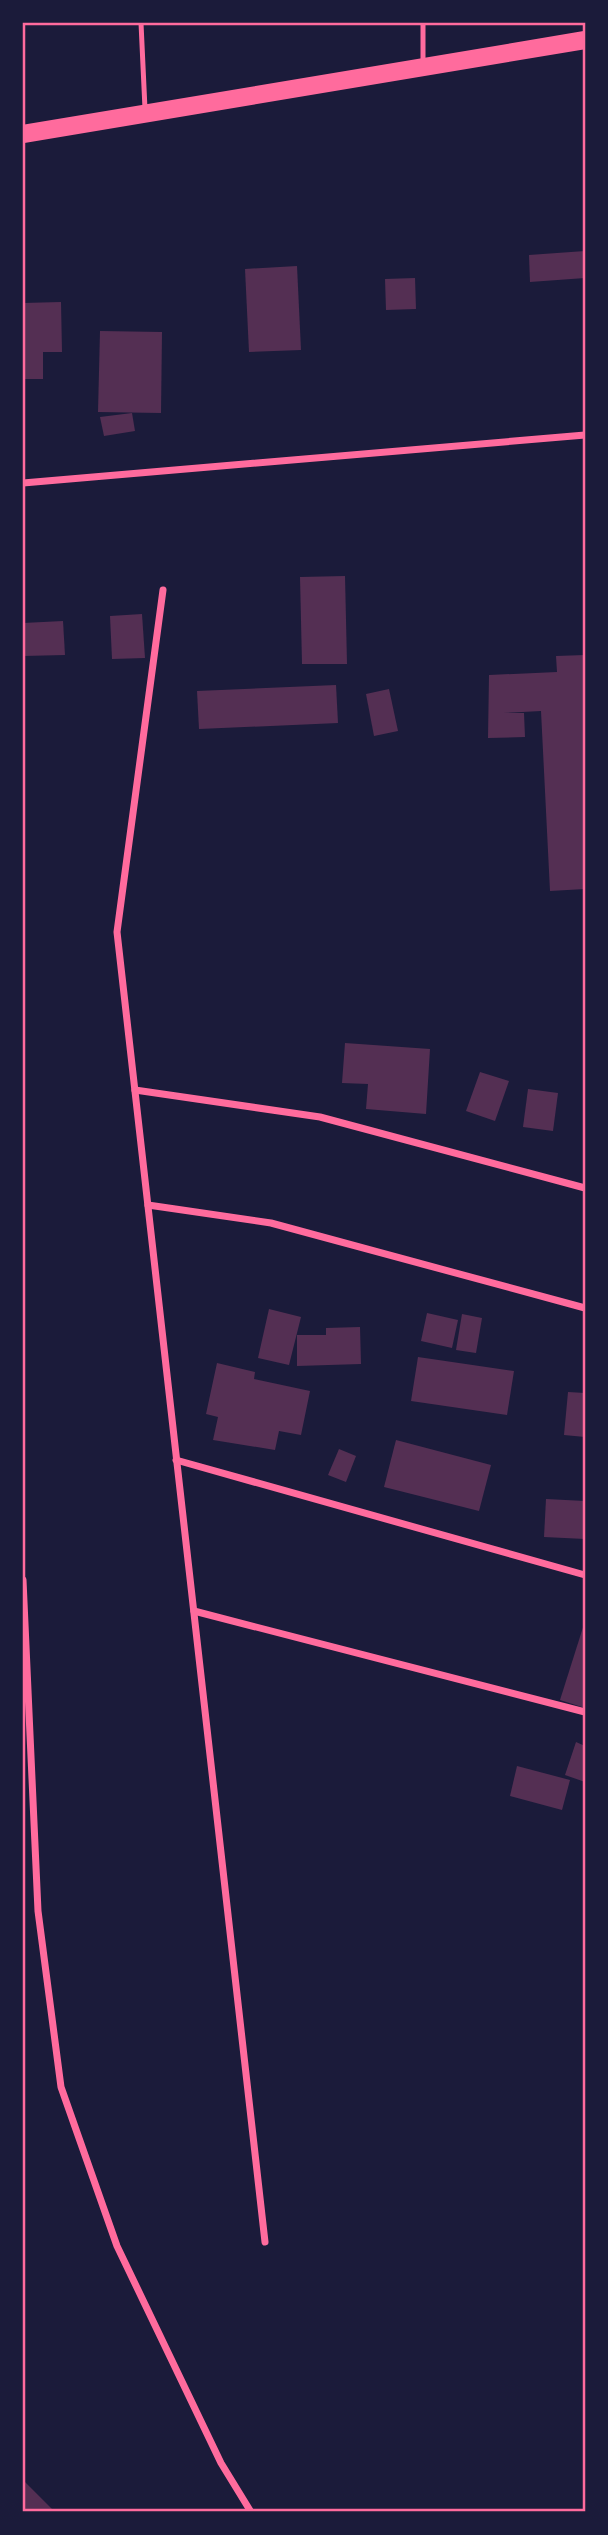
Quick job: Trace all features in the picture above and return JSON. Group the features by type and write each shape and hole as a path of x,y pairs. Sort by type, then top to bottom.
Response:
{"main road":[{"path":"23,134 585,40"}],"street":[{"path":"23,483 585,435"},
{"path":"163,590 117,932 265,2242"},
{"path":"135,1090 320,1117 585,1188"},
{"path":"148,1205 271,1223 585,1308"},
{"path":"177,1460 585,1575"},
{"path":"23,1580 38,1910 61,2087 117,2246 221,2463 251,2512"},
{"path":"194,1611 585,1712"}],"lane":[{"path":"141,23 145,112"},
{"path":"423,23 424,67"}],"building":[{"path":"585,251 585,278 530,282 529,255"},
{"path":"297,266 301,350 249,352 245,269"},
{"path":"415,278 416,309 386,310 385,279"},
{"path":"61,302 62,352 43,352 43,379 23,379 23,303"},
{"path":"100,331 162,332 161,413 98,412"},
{"path":"132,413 135,431 104,436 100,417"},
{"path":"345,576 347,664 302,664 300,577"},
{"path":"142,614 145,658 112,659 110,616"},
{"path":"63,621 65,655 23,656 23,623"},
{"path":"585,655 585,889 550,891 541,711 503,713 524,713 525,737 488,738 489,675 557,672 556,656"},
{"path":"336,685 338,723 199,729 197,691"},
{"path":"389,689 398,731 374,736 366,694"},
{"path":"345,1043 430,1049 426,1114 366,1109 368,1084 342,1083"},
{"path":"480,1072 509,1081 495,1121 466,1111"},
{"path":"528,1089 558,1093 553,1131 523,1127"},
{"path":"269,1309 301,1317 289,1365 258,1358"},
{"path":"427,1313 458,1320 452,1348 421,1341"},
{"path":"462,1314 482,1318 476,1353 456,1350"},
{"path":"360,1327 361,1364 297,1366 297,1335 326,1335 326,1328"},
{"path":"418,1357 514,1371 507,1415 411,1401"},
{"path":"217,1363 255,1372 254,1379 310,1391 301,1435 279,1431 275,1450 213,1440 218,1417 206,1414"},
{"path":"568,1392 585,1393 585,1437 564,1435"},
{"path":"396,1440 491,1465 479,1511 384,1487"},
{"path":"339,1449 356,1456 346,1482 328,1475"},
{"path":"546,1499 585,1501 585,1539 544,1537"},
{"path":"585,1621 585,1708 560,1700"},
{"path":"576,1742 585,1746 585,1782 565,1775"},
{"path":"517,1766 570,1780 562,1810 510,1796"},
{"path":"23,2480 52,2509 50,2512 23,2512"}]}
